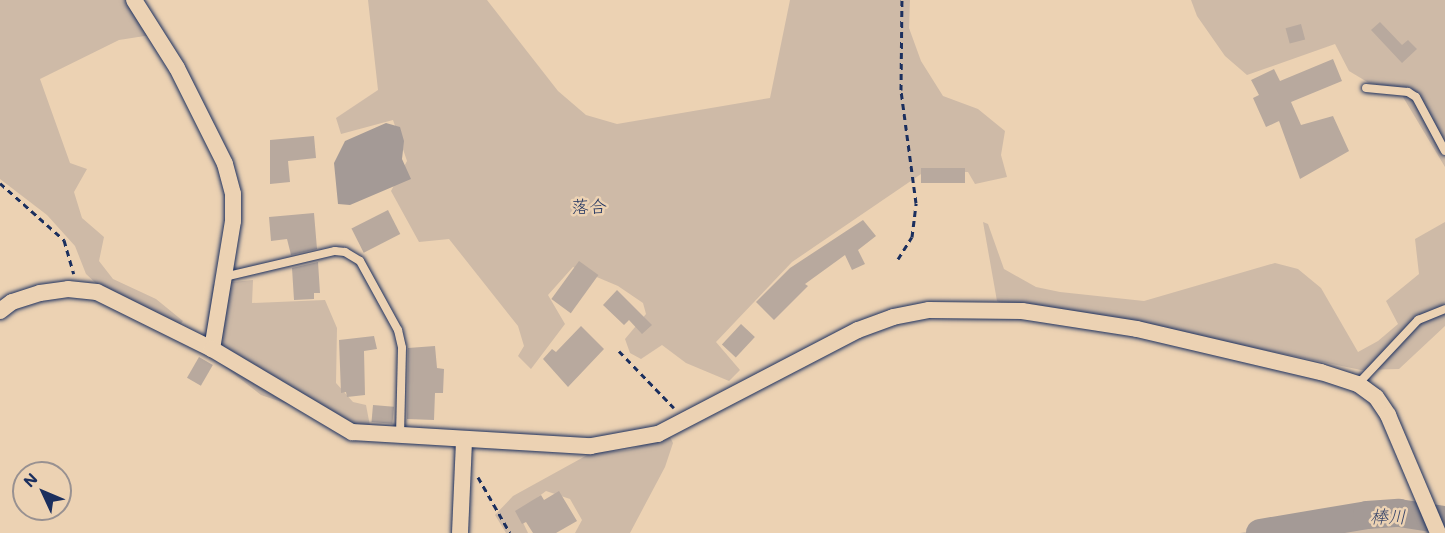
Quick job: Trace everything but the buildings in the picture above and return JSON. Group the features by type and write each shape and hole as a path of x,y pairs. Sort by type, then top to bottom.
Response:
{"street":[{"path":"134,0 177,68 225,164 233,194 224,277 212,349"},
{"path":"0,311 12,302 40,293 76,290 97,292 212,349 345,429 464,448 591,446 658,434 858,330 929,310 1022,311 1137,329 1321,372 1358,384 1376,397 1388,415 1438,533"},
{"path":"460,533 464,448"}],"lane":[{"path":"1366,88 1408,92 1416,97 1445,151"},
{"path":"224,277 335,251 345,252 360,261 398,330 402,348 400,437"},
{"path":"1358,384 1418,320 1445,309"}],"path":[{"path":"898,259 912,237 916,203 901,90 902,0"},
{"path":"0,183 64,240 73,262 76,290"},
{"path":"619,351 680,416"},
{"path":"464,448 510,533"}],"shaded area":[{"path":"0,0 132,0 151,35 119,40 40,79 70,163 87,169 74,192 82,218 104,237 99,261 113,279 156,299 183,321 178,327 100,287 86,274 75,246 47,215 0,179"},
{"path":"368,0 487,0 558,91 586,115 617,124 770,98 790,0 910,0 909,28 921,61 943,96 978,109 1005,131 1001,155 1007,177 975,184 968,172 924,172 792,262 716,342 740,370 729,381 686,363 662,345 641,359 630,353 625,339 646,314 643,303 618,286 573,267 548,295 565,324 531,369 518,356 524,346 518,326 449,239 419,242 391,191 407,161 393,120 341,134 336,118 378,90"},
{"path":"1191,0 1445,0 1445,167 1397,87 1369,83 1349,71 1335,44 1247,75 1225,56 1197,16"},
{"path":"386,123 400,127 404,141 402,159 411,179 350,205 338,204 334,163 345,141"},
{"path":"983,222 988,224 1004,269 1036,287 1060,292 1144,301 1275,263 1298,269 1321,288 1358,352 1378,341 1398,324 1386,301 1419,274 1415,239 1445,222 1445,326 1399,369 1361,370 1212,339 1005,305 997,301"},
{"path":"253,280 252,303 325,300 337,328 336,383 353,402 366,405 370,426 364,430 261,395 203,350 213,284"},
{"path":"669,435 673,443 665,467 630,533 575,533 582,520 570,499 546,491 518,512 528,533 506,533 495,515 513,496 591,453 629,450"},
{"path":"1415,505 1428,533 1240,533 1322,516"}],"waterway":[{"name":"棒川","path":"1260,533 1367,515 1399,513 1445,520"}],"district":[{"name":"落合","path":"589,206"}]}
